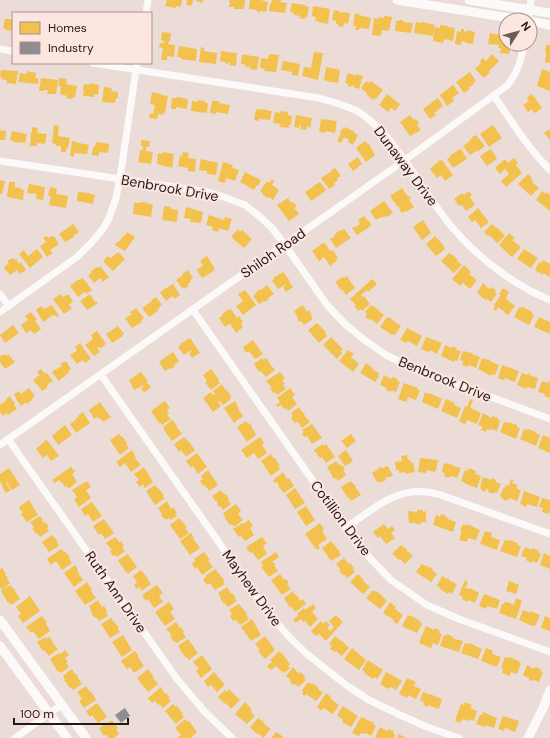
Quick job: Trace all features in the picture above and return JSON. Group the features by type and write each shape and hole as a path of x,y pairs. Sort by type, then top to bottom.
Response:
{"main road":[{"path":"397,0 498,16"},
{"path":"469,0 530,5 550,13"},
{"path":"538,23 550,25"},
{"path":"0,620 86,738"},
{"path":"0,646 67,738"},
{"path":"528,738 550,690"}],"street":[{"path":"146,12 148,0"},
{"path":"0,49 12,51"},
{"name":"Shiloh Road","path":"0,445 494,96 508,85 516,73 523,52"},
{"name":"Dunaway Drive","path":"108,64 137,66 319,98 356,111 373,122 387,136 452,226 474,250 496,269 518,284 550,300"},
{"path":"0,312 77,257 103,229 109,218 116,198 137,66"},
{"path":"494,96 536,156 550,170"},
{"name":"Benbrook Drive","path":"0,161 207,192 245,205 272,228 327,305 346,325 366,341 386,355 413,368 550,419"},
{"path":"0,294 9,306"},
{"name":"Cotillion Drive","path":"193,310 346,528 369,557 391,580 427,605 459,619 550,652"},
{"name":"Mayhew Drive","path":"101,375 270,615 291,639 326,670 369,700 427,727 459,738"},
{"name":"Ruth Ann Drive","path":"8,440 177,679 205,712 232,738"},
{"path":"346,528 383,502 396,496 410,492 426,492 441,495 550,534"},
{"path":"15,738 61,705"}],"building: Homes":[{"path":"167,0 182,0 181,7 176,6 176,8 165,6"},
{"path":"187,0 193,0 192,6 186,5"},
{"path":"203,0 203,3 196,1"},
{"path":"229,0 245,0 244,9 234,9 234,7 229,7"},
{"path":"250,0 261,0 268,2 266,12 257,12 257,10 249,9"},
{"path":"272,0 281,0 280,2 287,3 285,13 269,11"},
{"path":"292,3 309,7 307,17 305,17 305,19 299,18 300,16 294,15 294,13 290,12"},
{"path":"313,6 330,9 328,24 315,21 316,17 312,16"},
{"path":"334,10 342,13 350,13 348,24 344,23 343,27 338,26 339,25 336,21 332,20"},
{"path":"355,13 371,18 369,29 360,28 359,30 355,30 356,26 353,26"},
{"path":"384,16 392,17 389,31 382,30 381,36 372,35 374,18 384,18"},
{"path":"5,19 11,19 12,31 3,28"},
{"path":"399,20 413,23 411,33 395,31 396,21"},
{"path":"416,22 435,25 433,36 414,33"},
{"path":"440,25 455,28 453,41 444,39 443,43 433,41 435,27 440,28"},
{"path":"461,29 464,29 464,31 467,32 467,30 475,32 473,44 462,41 461,45 455,44 457,31 461,32"},
{"path":"162,32 171,33 168,44 175,45 174,57 167,56 167,60 161,60 163,48 159,47 160,43 163,43 164,41 161,40"},
{"path":"490,33 498,34 498,45 488,44"},
{"path":"546,45 550,45 550,63 545,62"},
{"path":"179,46 197,49 196,61 177,57"},
{"path":"201,47 204,48 204,51 217,53 216,64 199,62"},
{"path":"221,51 237,53 236,66 229,65 230,63 228,62 228,64 220,61"},
{"path":"314,52 323,53 318,80 302,76 304,67 311,68"},
{"path":"500,52 510,52 509,54"},
{"path":"246,54 259,57 257,70 250,69 250,67 244,66 245,64 241,64 242,55"},
{"path":"269,54 279,55 276,72 264,71 265,69 260,68 261,58 268,59"},
{"path":"492,54 499,61 484,78 475,69 481,63 480,61 483,58 486,61"},
{"path":"283,61 300,64 298,76 292,75 292,72 281,70"},
{"path":"326,67 340,70 338,83 324,80"},
{"path":"542,69 550,72 550,91 537,86"},
{"path":"1,70 18,71 16,84 6,83 7,80 1,79"},
{"path":"27,71 36,73 35,78 38,78 38,84 18,82 20,73 27,74"},
{"path":"470,72 476,81 468,88 470,89 464,93 456,82"},
{"path":"348,73 356,76 356,74 363,76 359,89 353,87 354,86 352,85 351,87 348,86 348,84 345,83"},
{"path":"41,78 58,80 56,94 47,94 48,90 39,91"},
{"path":"59,78 67,79 66,84 77,86 75,97 72,99 66,98 67,96 60,94 61,86 58,86"},
{"path":"366,81 369,83 371,81 383,90 376,99 374,98 373,100 361,88"},
{"path":"90,83 99,85 98,95 94,94 94,97 83,96 84,84 90,85"},
{"path":"453,85 459,93 452,98 454,101 447,106 440,95"},
{"path":"104,87 112,88 111,91 118,92 118,98 116,98 115,103 102,102"},
{"path":"152,92 168,96 165,113 163,113 163,115 157,114 157,119 149,118 150,113 153,114 155,105 150,104"},
{"path":"387,94 400,104 395,111 391,108 388,112 379,105"},
{"path":"531,94 542,108 535,113 532,109 528,112 523,105 529,101 527,98"},
{"path":"177,97 188,99 187,109 176,107 176,109 171,109 172,98"},
{"path":"438,98 443,106 434,113 436,115 430,119 423,109"},
{"path":"198,100 208,103 207,113 191,111 192,101 198,102"},
{"path":"212,101 219,101 219,103 230,105 228,114 216,112 216,114 210,113"},
{"path":"256,109 272,111 270,120 254,120"},
{"path":"281,111 288,112 288,115 292,116 291,125 289,125 289,128 279,127 281,124 273,123 275,112 280,113"},
{"path":"296,115 312,118 310,128 307,126 306,130 300,129 301,125 299,125 299,128 294,127"},
{"path":"410,115 419,123 417,125 421,130 410,136 400,122"},
{"path":"321,119 337,121 335,133 326,131 325,133 319,132"},
{"path":"54,125 59,126 58,136 70,138 66,152 61,152 61,146 56,146 56,144 52,143"},
{"path":"493,125 502,138 489,147 480,134"},
{"path":"32,127 38,128 37,133 47,134 45,144 37,143 37,146 30,146"},
{"path":"345,127 358,135 353,145 344,137 341,143 337,141 341,133 340,132"},
{"path":"550,129 550,140 544,133"},
{"path":"0,130 6,131 5,140 0,140"},
{"path":"12,131 27,134 25,143 13,142 10,140"},
{"path":"476,135 485,146 470,155 463,146"},
{"path":"141,140 150,141 149,147 146,147 146,151 153,152 151,164 138,162 140,150 143,150"},
{"path":"72,141 89,145 87,154 74,153 74,157 70,156"},
{"path":"365,141 369,144 375,155 366,162 356,148"},
{"path":"96,142 109,144 108,153 99,152 99,156 92,155 93,147 95,147"},
{"path":"460,149 467,159 453,168 447,159"},
{"path":"491,149 497,159 487,166 480,156"},
{"path":"163,152 174,154 172,168 157,164 158,153 162,154"},
{"path":"183,152 189,153 188,158 196,159 195,172 188,171 188,168 178,166 180,156 182,156"},
{"path":"358,157 362,164 353,171 348,164"},
{"path":"514,158 518,163 516,165 522,173 506,187 501,181 509,174 505,169 500,174 495,168 505,159 508,163"},
{"path":"201,159 218,163 216,175 207,174 207,171 199,170"},
{"path":"442,160 453,175 445,181 441,175 437,178 430,169"},
{"path":"223,162 233,165 232,168 239,170 235,181 226,178 225,183 218,181"},
{"path":"335,168 341,176 337,178 338,180 334,183 335,185 329,189 321,178"},
{"path":"245,172 261,180 254,190 240,182"},
{"path":"528,174 532,178 532,182 539,188 531,196 518,184"},
{"path":"272,179 274,181 272,185 279,190 273,200 269,197 267,198 260,191 267,181 269,183"},
{"path":"0,180 5,181 2,194 0,194"},
{"path":"9,182 15,182 15,187 24,190 23,200 7,197"},
{"path":"320,182 326,190 311,201 305,192"},
{"path":"29,184 45,187 43,200 36,199 37,194 27,193"},
{"path":"50,187 57,189 56,194 68,196 66,208 49,205 51,196 48,196"},
{"path":"402,188 408,197 409,196 411,198 409,200 414,207 402,213 390,196"},
{"path":"469,191 472,195 470,197 475,205 466,211 462,205 459,206 454,199 462,193 464,195"},
{"path":"542,191 545,194 546,192 550,195 550,211 536,200"},
{"path":"78,192 95,195 93,204 77,201"},
{"path":"288,198 291,203 293,202 297,206 294,208 299,214 289,221 277,205"},
{"path":"384,201 393,213 387,217 381,217 376,220 370,211"},
{"path":"140,202 153,204 151,217 133,214 134,203"},
{"path":"164,206 178,210 177,222 162,220"},
{"path":"186,207 203,212 201,223 190,222 191,219 184,218"},
{"path":"478,208 489,222 481,228 475,220 472,222 468,217"},
{"path":"209,215 224,220 225,217 232,219 228,231 219,228 218,232 212,230 213,227 206,225"},
{"path":"364,216 369,221 371,226 357,235 352,228 360,224 358,220"},
{"path":"423,220 431,233 422,240 413,227"},
{"path":"73,224 79,232 65,242 59,234"},
{"path":"492,224 495,227 496,226 497,229 498,228 505,236 497,243 484,232"},
{"path":"238,229 240,232 242,230 252,239 244,248 231,237"},
{"path":"344,229 351,238 336,248 330,239 340,230 341,231"},
{"path":"127,232 135,237 125,251 115,245 124,235 125,236"},
{"path":"509,233 515,238 512,240 521,247 512,257 499,245"},
{"path":"47,236 49,238 54,236 59,244 50,250 53,253 47,257 40,246 46,242 43,238"},
{"path":"435,236 445,249 436,256 426,244"},
{"path":"325,243 330,251 333,250 338,258 335,260 337,261 330,266 324,257 319,261 312,251"},
{"path":"37,249 43,257 30,268 19,254 24,250 28,256"},
{"path":"524,249 538,258 531,268 517,259"},
{"path":"118,252 125,259 113,271 103,261 108,256 111,258"},
{"path":"449,253 453,255 462,265 454,273 441,261"},
{"path":"207,256 215,269 202,278 197,270 203,265 200,261"},
{"path":"13,258 15,260 16,259 19,264 21,262 26,270 20,274 17,270 10,275 4,268 9,264 7,261"},
{"path":"543,260 550,264 550,277 535,270 539,262 541,263"},
{"path":"464,265 471,272 469,274 477,280 470,289 463,283 460,286 452,279"},
{"path":"100,266 109,277 103,282 100,278 94,283 88,276 92,272 91,271"},
{"path":"188,270 193,278 188,284 189,286 184,289 176,280"},
{"path":"283,272 293,287 286,292 283,287 287,284 278,289 272,281 274,279 273,278"},
{"path":"347,276 355,288 346,295 335,282"},
{"path":"83,278 92,290 86,294 84,292 78,297 70,286 79,279"},
{"path":"372,279 377,284 368,292 367,290 361,295 362,297 364,296 370,304 362,311 360,309 359,311 350,299"},
{"path":"483,283 489,289 491,287 496,290 495,292 497,294 491,302 481,297 477,293"},
{"path":"173,284 180,295 174,299 173,296 166,301 160,292"},
{"path":"267,285 274,294 265,302 264,301 259,304 253,296"},
{"path":"503,288 509,292 506,299 515,306 508,315 498,307 496,311 493,309 501,295 499,294"},
{"path":"245,290 256,305 243,315 236,306 243,301 238,294"},
{"path":"61,294 63,297 68,294 73,301 69,305 72,308 64,314 53,299"},
{"path":"90,294 95,302 96,301 98,303 87,310 80,301"},
{"path":"156,297 162,305 157,310 158,311 149,317 142,308"},
{"path":"52,305 59,316 57,317 56,315 53,315 43,322 36,310 41,306 44,309"},
{"path":"303,305 307,312 309,310 313,319 304,325 301,321 299,322 294,311"},
{"path":"371,305 377,308 384,315 377,324 371,319 370,320 365,317 367,314 365,312"},
{"path":"519,307 523,307 532,312 534,315 529,325 514,317"},
{"path":"136,308 144,318 141,321 142,322 132,328 125,318 132,314 130,312"},
{"path":"231,309 237,318 239,316 243,322 241,324 243,327 236,333 230,324 233,322 225,327 219,318"},
{"path":"31,312 41,329 34,334 31,330 26,333 21,325 28,320 25,316"},
{"path":"387,317 394,320 393,321 401,326 395,335 392,335 380,327"},
{"path":"539,317 550,322 550,334 534,327"},
{"path":"317,323 326,332 325,333 327,336 319,343 308,330"},
{"path":"13,325 19,333 5,343 0,335"},
{"path":"118,326 124,334 112,343 106,334"},
{"path":"407,328 422,336 417,346 408,341 406,343 400,340"},
{"path":"97,331 106,344 101,348 97,348 100,352 94,356 85,345 93,339 91,335"},
{"path":"331,337 343,349 341,351 342,353 337,359 323,345"},
{"path":"426,337 442,343 437,354 430,350 429,352 421,349"},
{"path":"190,338 200,353 192,358 189,353 191,350 184,355 178,347"},
{"path":"253,340 263,354 255,359 249,351 246,353 243,347"},
{"path":"80,343 91,359 85,363 83,360 77,364 70,355 77,351 75,347"},
{"path":"445,345 451,348 452,346 457,348 456,350 461,351 457,361 455,360 454,362 441,356"},
{"path":"348,350 354,354 351,357 359,364 353,372 339,361"},
{"path":"463,351 480,357 476,368 469,365 468,367 462,365 463,361 460,360"},
{"path":"173,352 179,361 171,369 170,368 165,371 159,362"},
{"path":"5,354 6,356 8,354 15,362 5,369 0,362 0,356"},
{"path":"262,358 263,360 266,358 275,370 266,377 261,371 259,372 254,364"},
{"path":"482,358 488,359 499,365 495,375 492,374 491,376 478,369"},
{"path":"66,361 71,369 68,371 69,373 65,375 66,376 59,381 52,372 62,366 60,364"},
{"path":"366,363 379,373 379,376 375,382 360,373"},
{"path":"502,365 519,371 515,382 505,378 504,380 498,378"},
{"path":"41,369 45,374 47,373 53,381 42,391 33,380 40,375 37,372"},
{"path":"211,369 220,383 211,390 205,382 207,381 203,375"},
{"path":"141,372 148,381 146,383 148,383 151,387 144,393 141,388 144,386 143,385 134,390 129,380"},
{"path":"280,372 285,378 282,380 286,389 277,395 275,392 273,393 270,388 272,388 266,381"},
{"path":"522,373 528,375 528,373 530,374 529,375 538,378 535,389 527,387 527,389 517,385"},
{"path":"384,375 391,379 392,377 398,379 397,381 400,382 396,392 386,390 387,388 380,385"},
{"path":"542,381 548,383 548,381 550,382 550,398 544,396 545,394 538,392"},
{"path":"404,383 420,390 416,400 408,397 406,402 398,399"},
{"path":"222,384 231,396 231,399 223,405 220,401 218,402 221,406 213,412 203,398 211,392 213,395 215,394 213,391"},
{"path":"29,388 35,396 27,404 26,402 21,406 14,394 19,391 21,394"},
{"path":"290,388 295,395 292,397 297,404 288,411 281,405 278,407 276,405 280,402 277,398"},
{"path":"425,392 442,399 438,409 422,402"},
{"path":"10,396 17,409 8,415 6,413 3,416 0,412 0,405"},
{"path":"446,399 455,403 454,405 461,408 457,418 441,411"},
{"path":"470,399 473,400 470,408 481,413 477,424 467,420 465,424 459,422 465,406 467,407"},
{"path":"165,401 170,408 167,410 169,413 167,415 171,419 162,425 151,411"},
{"path":"235,401 243,416 234,423 224,408"},
{"path":"100,402 111,417 103,422 97,417 94,419 89,410"},
{"path":"299,407 310,422 302,428 298,422 295,423 291,418 293,416 291,413"},
{"path":"83,412 90,423 76,433 70,424"},
{"path":"483,413 492,418 492,416 498,418 500,421 497,431 487,429 486,432 481,430 483,427 478,425"},
{"path":"172,420 182,434 172,441 163,427"},
{"path":"246,421 248,424 250,423 256,435 247,442 237,427"},
{"path":"504,422 517,425 517,427 520,428 516,439 500,432"},
{"path":"312,424 322,438 312,444 307,436 304,437 302,434 304,432 302,430"},
{"path":"65,425 72,435 58,445 52,436"},
{"path":"524,429 536,432 535,433 540,435 536,446 520,439"},
{"path":"119,434 127,443 126,444 129,448 120,455 110,440"},
{"path":"351,434 356,441 347,448 341,441"},
{"path":"543,435 550,438 550,453 538,448"},
{"path":"184,437 195,450 186,457 181,450 179,452 174,444"},
{"path":"260,437 264,443 262,445 267,453 258,459 254,453 247,458 241,450"},
{"path":"46,440 59,456 51,461 47,455 43,458 36,449"},
{"path":"323,444 324,446 326,444 335,457 326,463 314,450"},
{"path":"132,450 136,457 135,458 141,465 131,472 125,463 120,467 116,462"},
{"path":"346,450 353,461 345,466 338,456"},
{"path":"197,453 207,467 198,474 193,466 191,468 186,461"},
{"path":"271,454 280,466 278,467 280,469 271,476 261,461"},
{"path":"407,455 408,460 410,460 411,463 413,462 415,472 405,474 405,472 399,473 399,470 396,470 395,462 402,461 401,456"},
{"path":"420,458 438,460 436,471 426,470 426,473 418,472"},
{"path":"336,461 345,469 343,470 346,475 338,481 336,478 334,479 327,467"},
{"path":"444,463 461,468 457,478 444,476 445,473 442,472"},
{"path":"388,466 393,476 385,478 386,480 380,483 380,481 377,482 372,473 381,467"},
{"path":"71,467 74,471 76,471 72,474 77,482 68,489 67,486 65,487 59,480 55,483 52,480"},
{"path":"144,467 153,482 145,488 143,484 140,487 136,482 139,480 134,474"},
{"path":"9,468 20,485 12,490 7,482 6,483 11,490 6,493 0,481 0,474"},
{"path":"469,468 476,471 475,474 481,476 477,488 461,481 465,470 468,471"},
{"path":"208,470 218,485 209,491 200,481 203,479 201,476"},
{"path":"283,472 294,486 284,493 278,486 279,485 277,482 275,483 273,480"},
{"path":"483,477 491,480 492,478 501,484 497,493 494,492 493,494 488,492 489,490 486,489 485,492 481,490 480,487"},
{"path":"511,479 514,480 512,483 518,485 516,488 521,490 517,501 510,498 509,500 507,499 507,501 502,499 500,496 504,487 505,488 506,485 509,486"},
{"path":"87,481 91,487 86,490 91,498 79,507 74,500 77,497 72,490"},
{"path":"351,481 361,495 351,501 341,487"},
{"path":"155,485 164,495 164,499 155,505 146,491"},
{"path":"295,488 305,503 295,509 286,495"},
{"path":"221,490 225,495 226,494 231,504 223,510 220,506 219,507 217,504 218,503 212,496"},
{"path":"524,491 540,497 537,507 527,504 526,507 520,504"},
{"path":"542,498 550,500 550,513 548,512 548,514 542,512 543,508 539,507"},
{"path":"29,500 38,515 27,522 21,514 23,512 19,509 19,507"},
{"path":"167,501 171,509 173,507 177,513 175,514 177,516 170,520 169,518 167,520 165,518 164,519 158,508"},
{"path":"92,502 102,516 93,522 88,514 85,516 81,509"},
{"path":"236,504 241,511 238,514 243,520 234,527 232,524 230,525 223,513"},
{"path":"306,506 315,520 306,526 297,512"},
{"path":"417,510 423,510 423,512 426,511 426,522 421,522 421,524 416,524 416,522 409,523 408,511 417,512"},
{"path":"441,514 456,522 453,532 433,525 436,515 440,517"},
{"path":"40,516 44,523 45,522 49,527 47,528 49,531 40,537 32,528 34,527 30,522"},
{"path":"179,518 187,527 185,528 189,533 180,539 170,525"},
{"path":"104,519 114,533 105,539 101,533 99,535 93,526"},
{"path":"249,520 253,526 250,528 254,535 245,541 241,536 239,537 233,529"},
{"path":"320,523 324,529 322,531 327,539 318,545 320,548 317,550 305,534"},
{"path":"384,524 388,529 392,526 395,530 391,533 395,538 386,544 380,536 378,538 373,532"},
{"path":"463,524 467,526 467,524 480,530 476,540 468,538 467,542 459,540 462,531 460,531"},
{"path":"485,531 492,533 491,537 500,540 497,550 480,544"},
{"path":"191,533 200,548 190,555 180,541"},
{"path":"52,535 58,542 57,543 59,546 49,552 42,542"},
{"path":"115,537 119,542 121,541 124,546 122,547 125,551 117,557 115,555 113,556 110,551 112,550 106,543"},
{"path":"262,537 267,543 263,546 267,554 258,560 246,547"},
{"path":"505,540 518,543 517,545 521,546 517,557 500,551"},
{"path":"331,541 341,555 331,561 322,548"},
{"path":"401,545 413,556 405,564 392,554"},
{"path":"525,547 532,550 533,548 539,551 538,552 541,554 537,563 532,561 531,563 526,560 527,558 521,556"},
{"path":"61,549 64,552 65,551 72,563 62,570 56,561 51,565 47,559"},
{"path":"204,552 210,560 208,561 213,567 202,575 197,567 195,569 192,564 195,561 194,559"},
{"path":"276,552 279,557 272,562 275,564 274,565 278,571 269,577 261,567 263,566 261,562"},
{"path":"544,553 550,556 550,569 540,565"},
{"path":"128,554 137,567 128,574 126,571 125,572 118,560"},
{"path":"344,558 354,568 353,569 355,572 347,578 339,571 341,570 336,564"},
{"path":"422,564 426,565 428,568 429,566 437,574 431,582 416,572"},
{"path":"75,565 83,580 74,587 64,573"},
{"path":"2,568 10,583 2,590 0,587 0,569"},
{"path":"215,569 224,580 223,581 225,584 215,590 210,583 207,585 203,580 206,577 205,576"},
{"path":"141,570 151,584 142,591 139,587 137,589 134,585 137,583 133,576"},
{"path":"280,574 284,580 286,579 289,583 287,584 291,589 282,595 271,580"},
{"path":"358,574 370,587 363,594 350,582"},
{"path":"442,576 457,584 452,594 449,592 448,594 437,586"},
{"path":"465,580 468,582 465,588 466,589 470,588 479,593 475,603 468,600 467,602 459,595"},
{"path":"509,581 519,585 516,594 506,591"},
{"path":"87,582 96,598 85,605 75,591"},
{"path":"10,585 20,599 11,605 9,602 8,603 1,591"},
{"path":"157,585 163,593 159,596 163,602 154,608 148,599 146,601 142,595"},
{"path":"227,587 237,601 228,607 225,603 224,604 218,593"},
{"path":"373,590 376,592 377,591 387,601 380,609 366,598"},
{"path":"293,591 300,601 303,599 306,604 295,612 291,606 290,608 284,598"},
{"path":"484,594 500,600 497,609 487,606 486,609 479,606"},
{"path":"30,596 40,611 23,623 18,616 21,614 16,607"},
{"path":"516,598 522,601 516,619 499,613 502,604 505,602 514,605"},
{"path":"98,600 102,607 104,606 108,616 99,621 91,613 89,606"},
{"path":"169,602 174,609 170,612 175,619 165,626 155,612"},
{"path":"390,602 396,607 395,609 403,615 397,624 393,621 394,620 383,613"},
{"path":"239,604 249,619 240,625 236,620 233,621 230,616 232,614 229,610"},
{"path":"313,604 316,608 312,612 318,619 310,627 301,619 296,623 293,620 304,608 305,610"},
{"path":"523,610 540,615 535,626 519,620"},
{"path":"336,615 343,622 326,641 319,634 316,636 311,631 321,621 323,624 326,621 330,625 327,628 330,631 334,627 329,621"},
{"path":"408,615 420,621 422,624 417,633 402,626"},
{"path":"42,616 50,631 39,639 33,631 31,633 26,627"},
{"path":"545,616 550,618 550,631 541,628"},
{"path":"111,618 119,628 118,629 120,632 110,638 101,624"},
{"path":"252,619 261,635 251,641 241,627"},
{"path":"176,622 180,628 181,627 186,637 177,643 175,641 174,642 170,636 172,635 166,629"},
{"path":"426,626 434,630 435,628 442,634 438,645 433,643 431,648 419,643"},
{"path":"447,634 455,639 463,641 459,652 440,646 444,635 446,636"},
{"path":"123,635 132,650 122,657 112,642"},
{"path":"265,636 275,650 265,659 258,651 260,650 255,644"},
{"path":"335,636 349,648 342,656 336,651 335,652 330,649 332,646 329,644"},
{"path":"45,637 46,639 49,637 58,649 49,656 44,650 43,651 37,642"},
{"path":"188,639 198,653 189,660 178,646"},
{"path":"465,643 469,643 482,649 478,659 461,653"},
{"path":"352,648 366,660 359,670 344,659"},
{"path":"486,648 493,651 492,654 501,657 497,667 481,661"},
{"path":"65,650 69,655 65,658 69,667 61,673 59,671 58,672 50,659"},
{"path":"135,651 144,666 134,673 130,667 127,669 121,661"},
{"path":"279,651 290,664 288,666 290,668 284,673 276,666 271,670 267,666 272,662 270,660"},
{"path":"202,655 212,669 201,678 196,671 199,669 193,662"},
{"path":"505,657 509,657 521,663 517,674 511,672 510,676 502,673 503,669 501,668"},
{"path":"368,660 383,670 377,679 374,677 373,679 362,670"},
{"path":"527,665 534,669 535,667 541,669 540,671 543,672 539,682 529,680 529,678 523,675"},
{"path":"293,667 299,674 300,672 305,676 304,678 306,680 299,687 295,684 293,685 290,682 291,680 286,676"},
{"path":"72,669 82,684 73,690 64,680 63,676"},
{"path":"148,669 158,684 148,692 137,678"},
{"path":"214,672 225,685 217,692 211,685 208,687 204,681"},
{"path":"386,672 402,681 396,690 390,687 388,689 380,684"},
{"path":"407,678 416,682 414,686 421,689 416,699 408,695 407,698 399,694"},
{"path":"308,682 319,688 318,689 323,693 316,701 306,694 305,696 302,694 302,690"},
{"path":"86,686 96,700 84,708 79,701 82,699 77,692"},
{"path":"161,687 165,694 166,693 170,698 168,699 171,701 163,708 155,701 152,703 148,698"},
{"path":"229,689 240,700 231,709 218,697 225,690 227,692"},
{"path":"423,692 432,694 442,699 439,709 428,705 428,707 423,705 424,702 420,700"},
{"path":"326,693 339,705 333,714 323,708 321,711 317,707"},
{"path":"245,702 251,708 251,712 255,716 247,724 235,714"},
{"path":"465,702 472,705 470,708 477,711 474,721 462,719 460,723 455,721 461,704 464,705"},
{"path":"97,703 107,717 98,723 92,715 90,717 86,711"},
{"path":"173,704 176,707 177,706 184,717 176,724 165,711"},
{"path":"343,706 358,716 351,727 342,722 343,720 337,715"},
{"path":"483,712 497,718 494,728 476,724"},
{"path":"503,716 519,721 515,732 505,728 504,731 498,729"},
{"path":"361,717 374,723 373,724 376,726 371,736 365,733 361,733 359,736 352,733"},
{"path":"258,718 271,729 263,738 250,727"},
{"path":"185,719 188,722 189,721 197,732 191,738 177,738 181,735 175,728"},
{"path":"112,720 118,728 116,729 119,734 114,738 108,738 106,734 104,736 99,728"},
{"path":"380,727 387,731 388,729 394,731 394,738 375,737"},
{"path":"276,732 282,736 284,738 271,738"},
{"path":"398,734 407,738 397,738"}],"building: Industry":[{"path":"125,708 130,716 121,723 115,715"}]}
